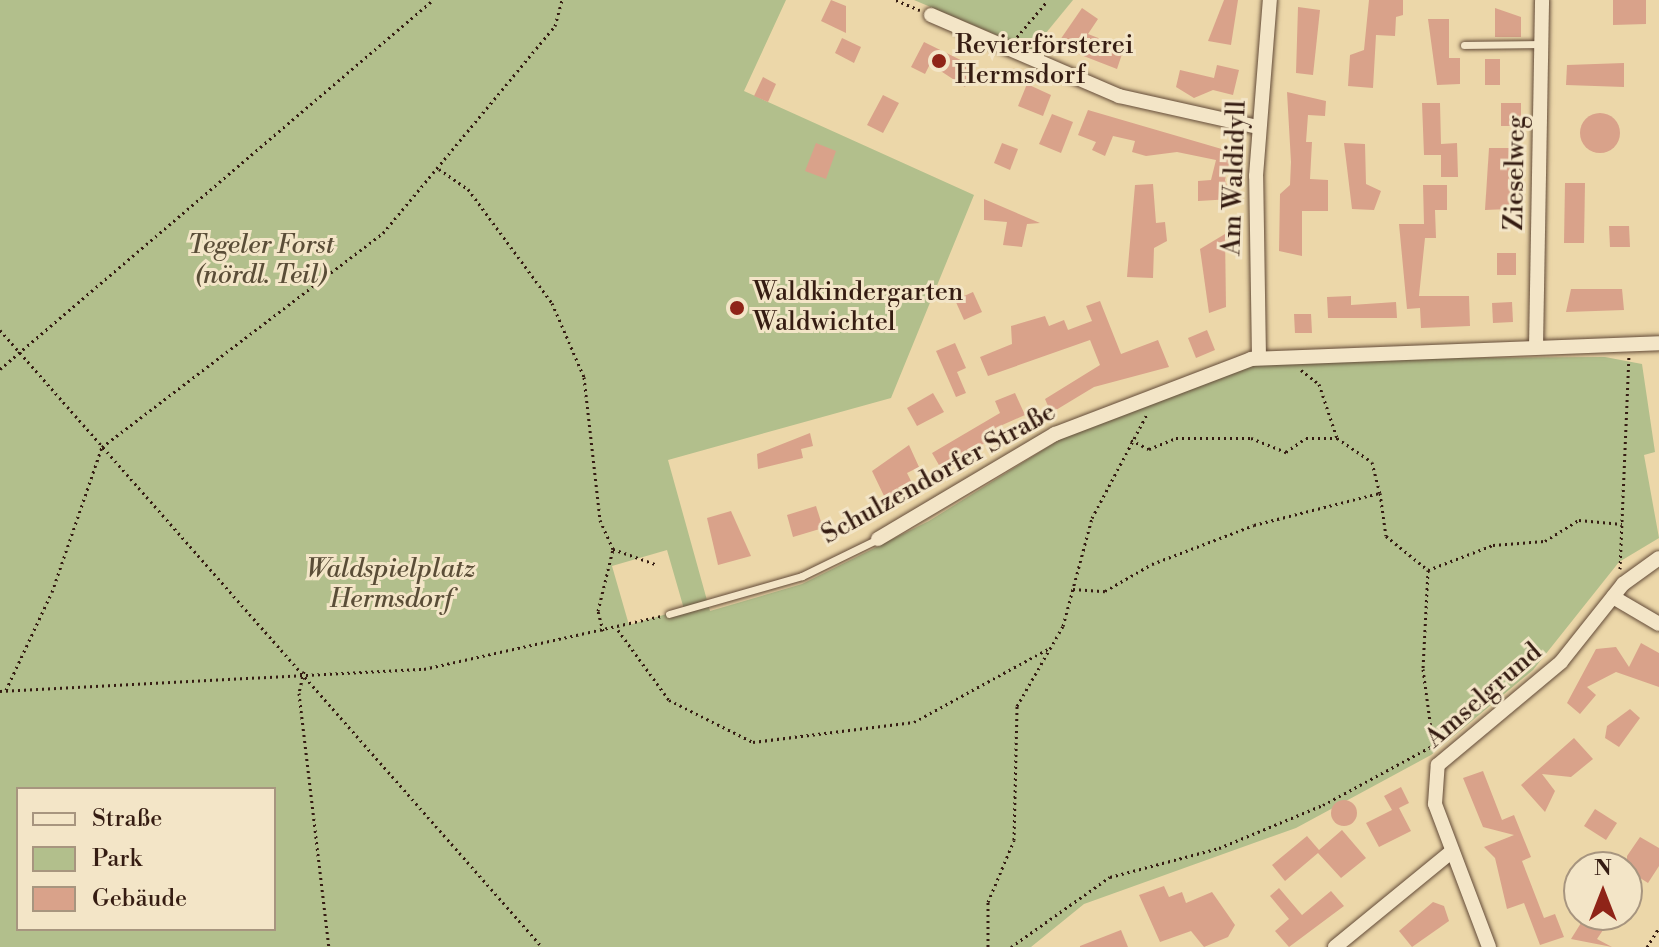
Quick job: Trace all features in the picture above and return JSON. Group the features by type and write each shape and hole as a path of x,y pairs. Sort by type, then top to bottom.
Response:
{"street":[{"name":"Am Waldidyll","path":"1259,358 1258,127 1270,0"},
{"name":"Zieselweg","path":"1536,347 1542,0"},
{"path":"931,15 1007,50 1156,108 1258,127"},
{"name":"Schulzendorfer Straße","path":"878,539 1034,444 1150,394 1259,358 1536,347 1628,347 1659,343"},
{"name":"Amselgrund","path":"1489,947 1451,852 1434,795 1445,757 1561,662 1623,584 1659,558"},
{"path":"1613,597 1659,624"},
{"path":"1335,947 1451,852"}],"lane":[{"path":"1464,45 1542,44"},
{"name":"Schulzendorfer Straße","path":"669,614 802,576 878,539"}],"path":[{"path":"0,369 433,0"},
{"path":"6,690 52,592 102,447 383,233 555,26 562,0"},
{"path":"896,0 931,15"},
{"path":"1007,50 1048,0"},
{"path":"439,169 468,189 552,303 584,377 600,520 613,549 598,611 603,632"},
{"path":"0,330 304,671 542,947"},
{"path":"1623,584 1628,347"},
{"path":"1294,355 1319,384 1337,438"},
{"path":"988,947 988,902 1014,840 1017,706 1052,648 1073,589 1092,518 1150,394"},
{"path":"1131,440 1149,449 1176,438 1251,438 1286,452 1306,438 1337,438 1372,462 1386,536 1428,570"},
{"path":"1073,589 1105,591 1152,564 1254,525 1380,493"},
{"path":"1428,570 1493,545 1545,541 1579,520 1622,524"},
{"path":"613,549 655,564"},
{"path":"1428,570 1423,669 1433,744 1445,757"},
{"path":"0,691 304,671 424,669 603,632 669,614"},
{"path":"617,628 669,700 753,742 836,737 914,722 1052,648"},
{"path":"304,671 299,693 329,947"},
{"path":"1011,947 1110,877 1219,848 1310,811 1433,744"},
{"path":"1647,947 1659,928"}],"green space":[{"name":"Tegeler Forst (nördl. Teil)","path":"0,0 786,0 744,91 974,195 891,398 668,460 710,611 802,584 929,521 1059,440 1241,367 1302,359 1605,357 1642,364 1655,452 1644,455 1659,538 1619,562 1533,670 1431,755 1296,828 1084,904 1031,947 0,947","holes":["667,550 684,609 629,625 612,566"]},
{"path":"914,0 1073,0 1032,50"}],"building":[{"path":"831,0 846,6 846,33 821,21"},
{"path":"1224,0 1238,0 1231,45 1208,41"},
{"path":"1369,0 1403,0 1403,15 1396,17 1395,36 1376,35 1373,88 1348,86 1350,55 1364,50"},
{"path":"1613,0 1646,0 1646,24 1613,25"},
{"path":"1298,7 1320,10 1313,75 1296,73"},
{"path":"1082,8 1098,19 1088,34 1124,48 1117,69 1063,48 1060,40"},
{"path":"1495,8 1521,17 1521,37 1495,37"},
{"path":"1428,19 1449,19 1449,58 1460,58 1460,84 1437,85"},
{"path":"842,38 861,47 854,63 835,53"},
{"path":"924,42 975,67 965,87 930,64 925,74 911,67"},
{"path":"1485,59 1500,59 1500,85 1485,85"},
{"path":"1624,63 1624,87 1566,85 1567,65"},
{"path":"1217,65 1239,70 1233,95 1213,90 1194,98 1176,87 1180,70 1214,78"},
{"path":"763,77 776,84 768,102 754,96"},
{"path":"1027,84 1051,95 1043,116 1018,106"},
{"path":"1287,92 1326,101 1325,116 1308,115 1306,142 1312,142 1310,179 1328,180 1328,211 1302,211 1302,256 1279,251 1280,194 1290,185"},
{"path":"883,95 899,103 883,133 867,125"},
{"path":"1422,103 1440,103 1441,144 1457,143 1458,177 1441,177 1441,155 1424,155"},
{"path":"1501,103 1521,103 1521,126 1501,126"},
{"path":"1088,110 1232,152 1225,180 1232,199 1198,201 1198,181 1211,180 1216,160 1177,152 1146,156 1132,152 1135,141 1113,136 1105,156 1092,150 1096,142 1078,135"},
{"path":"1600,113 1614,119 1620,133 1614,147 1600,153 1586,147 1580,133 1586,119"},
{"path":"1052,114 1073,122 1061,153 1039,144"},
{"path":"816,143 836,151 826,179 805,171"},
{"path":"1002,143 1018,149 1010,170 994,163"},
{"path":"1344,143 1365,144 1366,184 1381,191 1374,210 1352,209"},
{"path":"1489,148 1513,148 1509,209 1485,210"},
{"path":"1565,183 1585,183 1584,243 1564,243"},
{"path":"1153,184 1156,223 1165,222 1167,241 1154,248 1153,278 1127,277 1135,185"},
{"path":"1423,185 1447,185 1447,210 1435,210 1436,238 1425,238 1419,296 1469,296 1470,326 1421,328 1420,308 1407,309 1399,224 1424,224"},
{"path":"984,199 1040,223 1027,224 1022,247 1003,245 1007,222 984,220"},
{"path":"1609,226 1629,226 1630,247 1610,247"},
{"path":"1225,234 1226,307 1209,313 1200,249"},
{"path":"1497,253 1516,253 1516,275 1497,275"},
{"path":"1571,289 1622,289 1624,310 1566,312"},
{"path":"973,292 982,312 964,320 955,300"},
{"path":"1351,296 1351,305 1396,302 1397,318 1328,318 1327,297"},
{"path":"1100,301 1121,354 1158,340 1169,367 1094,387 1051,413 1045,399 1100,365 1090,340 988,376 980,357 1012,344 1011,326 1045,316 1049,326 1064,320 1068,330 1092,321 1086,306"},
{"path":"1512,302 1513,322 1493,323 1492,303"},
{"path":"1294,314 1311,314 1312,333 1295,333"},
{"path":"1207,330 1215,350 1196,358 1188,338"},
{"path":"955,343 966,368 957,372 966,393 956,397 936,351"},
{"path":"933,393 944,412 917,426 907,408"},
{"path":"1015,393 1025,415 991,430 995,439 958,455 962,461 943,472 932,453 1000,413 995,401"},
{"path":"810,433 813,446 801,449 803,458 758,469 757,454"},
{"path":"909,445 919,467 907,473 913,485 885,498 872,471"},
{"path":"816,506 823,528 793,537 787,515"},
{"path":"731,511 751,556 718,565 707,518"},
{"path":"1641,643 1659,653 1659,687 1616,672 1587,687 1596,695 1580,714 1567,703 1596,649 1616,647 1629,667"},
{"path":"1630,709 1640,718 1619,747 1605,738 1607,726"},
{"path":"1574,738 1593,759 1571,777 1542,774 1555,791 1545,812 1521,785"},
{"path":"1483,771 1502,820 1514,815 1531,857 1522,861 1544,918 1555,914 1564,937 1540,945 1524,903 1507,909 1495,858 1484,847 1514,835 1483,827 1463,778"},
{"path":"1401,787 1409,803 1399,808 1411,831 1379,847 1366,823 1392,810 1384,796"},
{"path":"1344,800 1353,804 1357,813 1353,822 1344,826 1335,822 1331,813 1335,804"},
{"path":"1595,809 1617,823 1606,840 1584,826"},
{"path":"1342,830 1366,858 1341,878 1318,853 1285,881 1272,865 1307,836 1319,850"},
{"path":"1640,837 1659,848 1659,866 1648,883 1643,880 1643,851 1630,851"},
{"path":"1164,886 1169,897 1182,892 1186,903 1212,892 1235,925 1228,937 1204,947 1191,931 1160,942 1139,895"},
{"path":"1279,888 1302,915 1331,891 1344,906 1289,947 1275,931 1289,919 1270,896"},
{"path":"1433,902 1444,906 1449,921 1412,947 1399,931"},
{"path":"1121,930 1128,947 1080,947 1080,946"},
{"path":"1576,931 1602,931 1597,939 1612,947 1571,939"}],"place":[{"name":"Revierförsterei Hermsdorf","path":"939,61"},
{"name":"Waldkindergarten Waldwichtel","path":"737,308"}],"park label":[{"name":"Waldspielplatz Hermsdorf","path":"391,585"}]}
